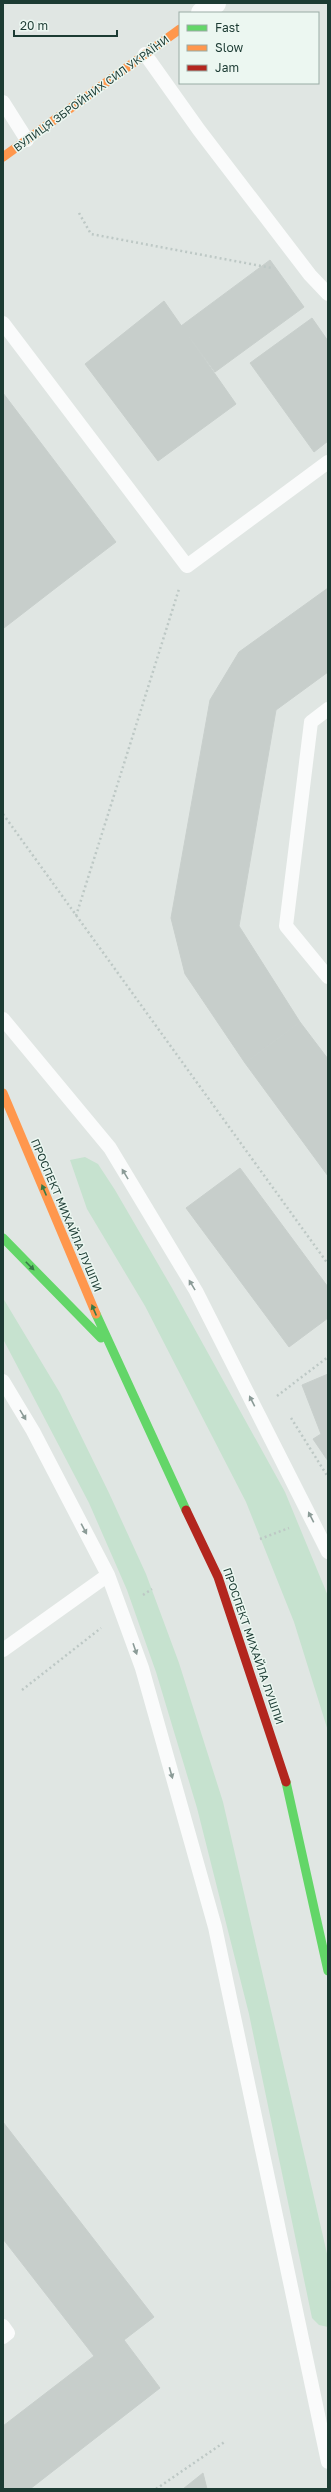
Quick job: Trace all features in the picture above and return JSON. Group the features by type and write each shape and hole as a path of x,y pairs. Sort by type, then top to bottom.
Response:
{"main road":[{"name":"ВУЛИЦЯ ЗБРОЙНИХ СИЛ УКРАЇНИ","path":"3,157 179,30"},
{"name":"ПРОСПЕКТ МИХАЙЛА ЛУШПИ","path":"3,1093 109,1346 218,1577 283,1766 328,1971"},
{"name":"ПРОСПЕКТ МИХАЙЛА ЛУШПИ","path":"3,1238 109,1346"}],"street":[{"path":"203,12 216,3"}],"lane":[{"path":"145,54 199,130 310,275 328,294"},
{"path":"3,102 27,140"},
{"path":"3,323 187,566 328,462"},
{"path":"328,709 311,722 286,926 328,977"},
{"path":"3,1019 110,1148 196,1291 328,1552"},
{"path":"3,1381 33,1431 108,1575 142,1668 215,1927 323,2410 328,2462"},
{"path":"3,1650 108,1575"},
{"path":"3,2326 8,2333 3,2337"}],"path":[{"path":"79,213 91,234 310,275"},
{"path":"76,916 187,566"},
{"path":"3,814 328,1264"},
{"path":"281,1403 277,1396 328,1357"},
{"path":"290,1416 328,1477"},
{"path":"22,1690 152,1588"},
{"path":"156,2489 226,2441"}],"green space":[{"path":"85,1157 98,1164 115,1190 172,1288 285,1492 328,1596 328,1731 294,1622 246,1502 145,1306 87,1209 70,1160"},
{"path":"3,1298 60,1393 109,1493 146,1574 179,1663 223,1802 328,2258 328,2327 319,2325 312,2318 249,2014 197,1808 156,1672 127,1590 89,1503 3,1339"}],"building":[{"path":"270,260 304,307 215,372 181,326"},
{"path":"164,301 236,404 158,461 85,364"},
{"path":"312,318 328,341 328,441 314,452 250,363"},
{"path":"3,393 116,542 57,587 3,516"},
{"path":"3,516 57,587 4,628 3,626"},
{"path":"328,588 328,672 276,710 239,926 300,1022 245,1063 185,974 171,918 210,700 239,652"},
{"path":"300,1022 328,1059 328,1176 245,1063"},
{"path":"240,1168 328,1287 328,1318 289,1347 186,1208"},
{"path":"328,1374 328,1461 313,1439 321,1434 302,1385"},
{"path":"3,2122 154,2317 124,2340 160,2388 30,2489 3,2489 3,2426 94,2356 3,2239"},
{"path":"203,2473 207,2489 183,2489"}],"traffic: fast":[{"path":"3,1238 101,1338"},
{"path":"96,1314 186,1510"},
{"path":"286,1782 328,1971"}],"traffic: slow":[{"path":"3,157 179,30"},
{"path":"3,1093 96,1314"}],"traffic: jam":[{"path":"186,1510 218,1577 286,1782"}]}
